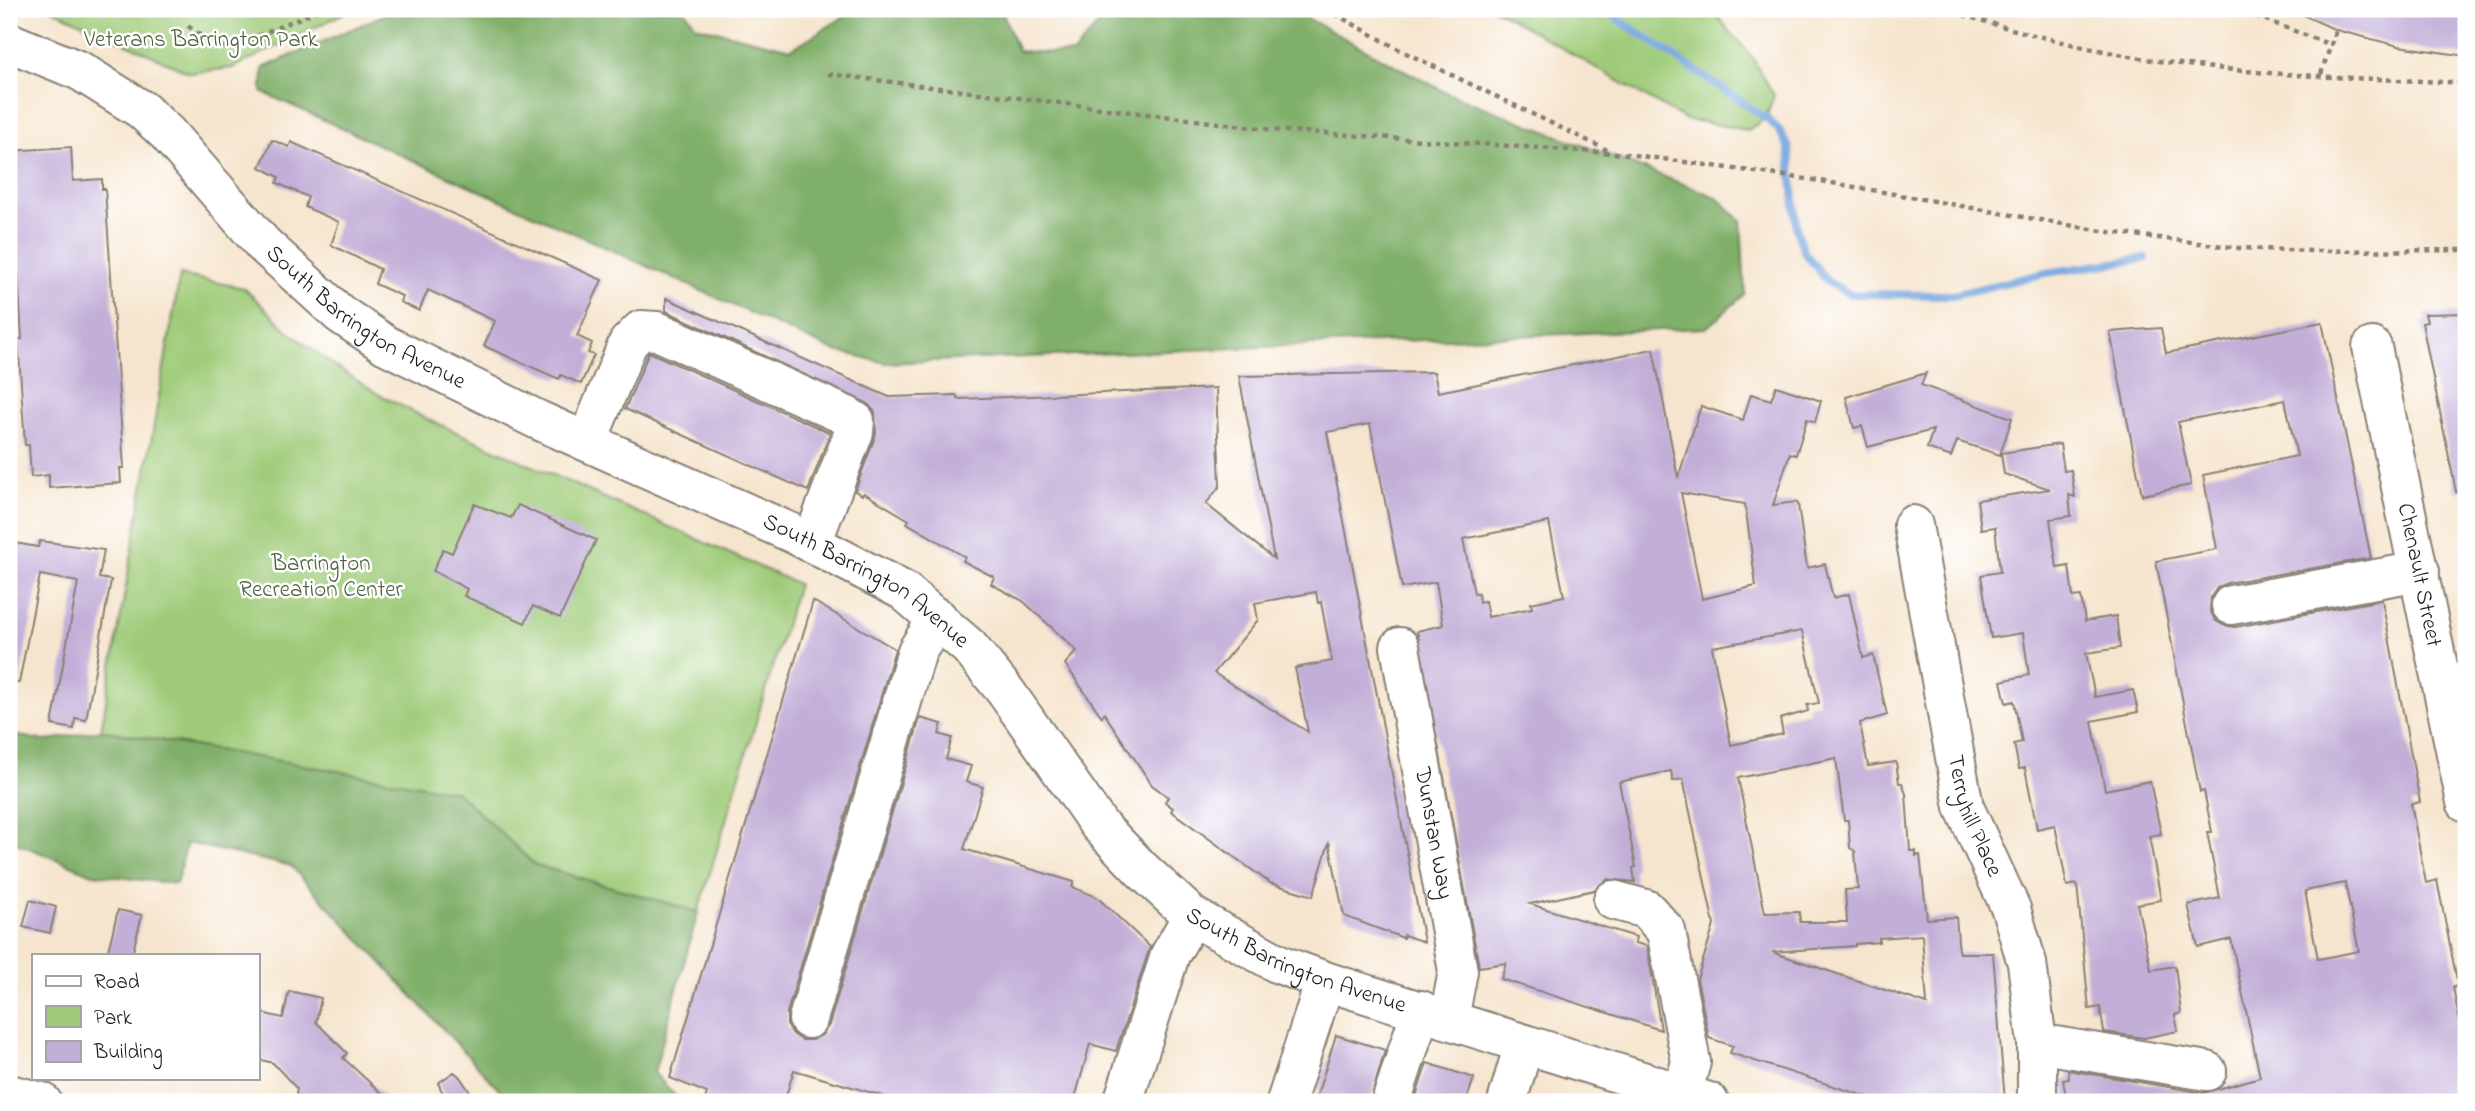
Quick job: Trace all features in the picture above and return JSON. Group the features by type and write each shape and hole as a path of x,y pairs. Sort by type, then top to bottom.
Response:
{"street":[{"name":"South Barrington Avenue","path":"9,42 80,71 142,110 167,133 263,244 340,314 386,345 587,442 812,543 904,591 969,647 1006,692 1099,825 1192,916 1279,964 1325,981 1695,1098"},
{"path":"587,442 628,343 641,330 657,331 847,416 855,421 854,432 812,543"},
{"name":"Chenault Street","path":"2372,347 2466,802"},
{"name":"Terryhill Place","path":"1913,526 1964,807 2019,931 2027,963 2037,1043 2037,1102"},
{"path":"2231,605 2420,571"},
{"path":"808,1019 917,650 938,618"},
{"name":"Dunstan Way","path":"1391,1102 1458,971 1400,647"},
{"path":"1613,900 1646,909 1666,931 1691,1062 1695,1098"},
{"path":"1124,1102 1172,951 1192,916"},
{"path":"1286,1102 1325,981"},
{"path":"2037,1043 2207,1071"},
{"path":"1507,1102 1524,1044"},
{"path":"9,1094 42,1102"}],"path":[{"path":"188,26 216,47 229,48 321,9"},
{"path":"1326,9 1402,51 1611,152"},
{"path":"1944,9 2012,31 2116,54 2216,69 2466,83"},
{"path":"2238,9 2331,46"},
{"path":"2320,74 2336,30"},
{"path":"828,74 1275,130 1611,152 1821,181 2102,231 2239,248 2311,251 2466,250"}],"green space":[{"name":"Veterans Barrington Park","path":"51,9 352,9 233,68 190,73"},
{"path":"397,9 684,9 696,26 791,49 857,9 1001,9 1018,51 1073,54 1112,9 1290,9 1447,93 1717,197 1741,221 1745,294 1706,328 886,363 832,350 262,92 263,68"},
{"path":"1495,9 1711,9 1752,57 1774,95 1766,118 1748,130 1684,119"},
{"name":"Barrington Recreation Center","path":"180,275 244,288 289,332 333,365 380,395 427,419 798,584 698,912 535,865 457,792 101,730"},
{"path":"101,730 457,792 535,865 698,912 654,1073 681,1102 511,1102 291,866 187,843 176,884 93,874 9,840 9,734 45,741"}],"building":[{"path":"2290,9 2466,9 2466,56 2399,46 2336,30"},
{"path":"272,140 289,147 291,142 602,280 577,336 592,343 588,353 594,355 581,384 561,375 559,379 484,346 495,321 428,290 419,311 400,302 402,296 375,284 380,269 331,245 339,222 305,207 308,197 277,183 279,177 260,167"},
{"path":"71,147 73,181 102,179 102,189 105,189 124,468 120,468 121,483 49,488 49,475 31,477 29,445 25,445 18,339 22,339 18,271 14,271 9,151"},
{"path":"666,298 889,397 956,395 959,399 1216,388 1220,486 1206,504 1274,559 1239,376 1434,372 1438,392 1653,349 1678,478 1701,406 1743,420 1751,394 1771,400 1776,386 1821,401 1815,422 1807,419 1796,455 1790,453 1773,505 1798,504 1807,568 1825,564 1833,598 1849,594 1863,658 1873,655 1887,715 1860,723 1868,766 1896,762 1899,783 1902,783 1906,794 1910,851 1916,851 1916,856 1920,855 1927,919 1956,917 1959,953 1993,953 2005,1102 1883,1102 1730,1053 1733,1046 1709,1038 1697,979 1714,925 1683,779 1673,781 1671,771 1619,782 1636,867 1633,868 1635,882 1608,879 1594,890 1530,904 1636,937 1635,943 1647,946 1661,1030 1501,979 1506,963 1479,967 1417,631 1443,625 1436,582 1402,588 1370,424 1327,432 1424,942 1404,935 1403,938 1344,916 1329,842 1313,896 1270,883 1171,811 1173,808 1165,802 1168,797 1152,785 1104,713 1102,717 1065,664 1077,651 1023,601 991,584 994,577 963,561 965,557 907,523 909,520 864,493 862,495 855,491 876,434 875,412 867,403 666,311","holes":["1681,493 1745,504 1756,586 1702,599","1549,522 1564,596 1531,603 1532,608 1488,617 1485,601 1479,602 1478,593 1474,593 1463,539","1316,592 1318,603 1321,602 1332,661 1295,668 1308,732 1214,673 1258,620 1255,603","1802,631 1819,703 1807,705 1808,711 1780,719 1783,734 1731,745 1712,647","1836,758 1844,820 1848,820 1850,848 1855,851 1858,889 1845,890 1847,922 1800,922 1799,912 1765,913 1738,778","1922,935 1927,1004 1772,952 1879,942 1879,938"]},
{"path":"2466,313 2466,491 2456,492 2422,323 2427,322 2425,314"},
{"path":"2322,322 2371,558 2227,583 2217,588 2211,597 2210,610 2215,620 2235,627 2382,600 2420,802 2411,804 2426,883 2437,880 2458,986 2453,987 2466,1056 2466,1102 2067,1102 2063,1080 2069,1079 2068,1070 2204,1093 2260,1077 2231,939 2198,947 2188,905 2220,898 2207,832 2212,832 2204,791 2200,792 2156,561 2217,549 2203,475 2297,456 2285,400 2178,422 2191,485 2142,495 2110,332 2161,328 2166,353","holes":["2345,883 2359,951 2318,959 2305,891"]},
{"path":"649,352 830,433 808,491 625,409"},
{"path":"1926,373 1921,385 2012,418 2000,455 1957,441 1951,457 1927,448 1933,430 1868,447 1862,426 1854,428 1846,397"},
{"path":"2060,444 2064,471 2071,470 2075,497 2069,495 2071,516 2050,519 2057,568 2069,566 2073,597 2081,596 2085,621 2116,616 2120,648 2086,653 2095,697 2133,690 2138,712 2092,721 2105,790 2150,781 2161,834 2149,836 2161,900 2137,904 2151,970 2175,966 2181,1013 2175,1015 2178,1031 2144,1038 2104,1032 2100,1007 2089,1009 2077,884 2067,886 2055,825 2037,829 2025,768 2019,769 2014,744 2022,742 2014,701 2006,703 2001,681 2029,675 2023,633 1991,638 1981,575 2000,572 1995,527 1981,529 1977,500 2050,489 2004,474 2001,453"},
{"path":"474,504 511,518 518,505 596,540 560,618 533,606 525,623 464,596 467,589 433,571 443,549 452,553"},
{"path":"40,541 104,550 99,578 111,580 86,720 75,718 74,729 52,725 78,582 40,575 19,683 9,682 9,542 38,547"},
{"path":"813,601 895,649 787,1013 787,1025 793,1034 802,1040 812,1040 822,1035 829,1025 920,718 942,724 939,734 952,738 946,759 971,766 966,782 983,787 964,849 1074,882 1072,887 1097,897 1150,947 1116,1051 1090,1044 1074,1102 903,1102 794,1070 784,1102 704,1102 707,1093 670,1078"},
{"path":"30,900 56,907 50,933 23,927"},
{"path":"118,910 142,915 132,954 107,954"},
{"path":"289,991 321,998 316,1022 347,1053 343,1058 391,1102 304,1102 296,1094 297,1089 273,1063 259,1060 259,1012 283,1018"},
{"path":"1336,1035 1385,1050 1370,1102 1315,1102"},
{"path":"1427,1063 1474,1078 1466,1102 1414,1102"},
{"path":"454,1072 477,1102 447,1102 438,1083"}],"waterway":[{"path":"1603,9 1766,118 1779,130 1789,148 1797,231 1804,252 1828,282 1850,294 1953,295 2046,273 2146,258"}]}
